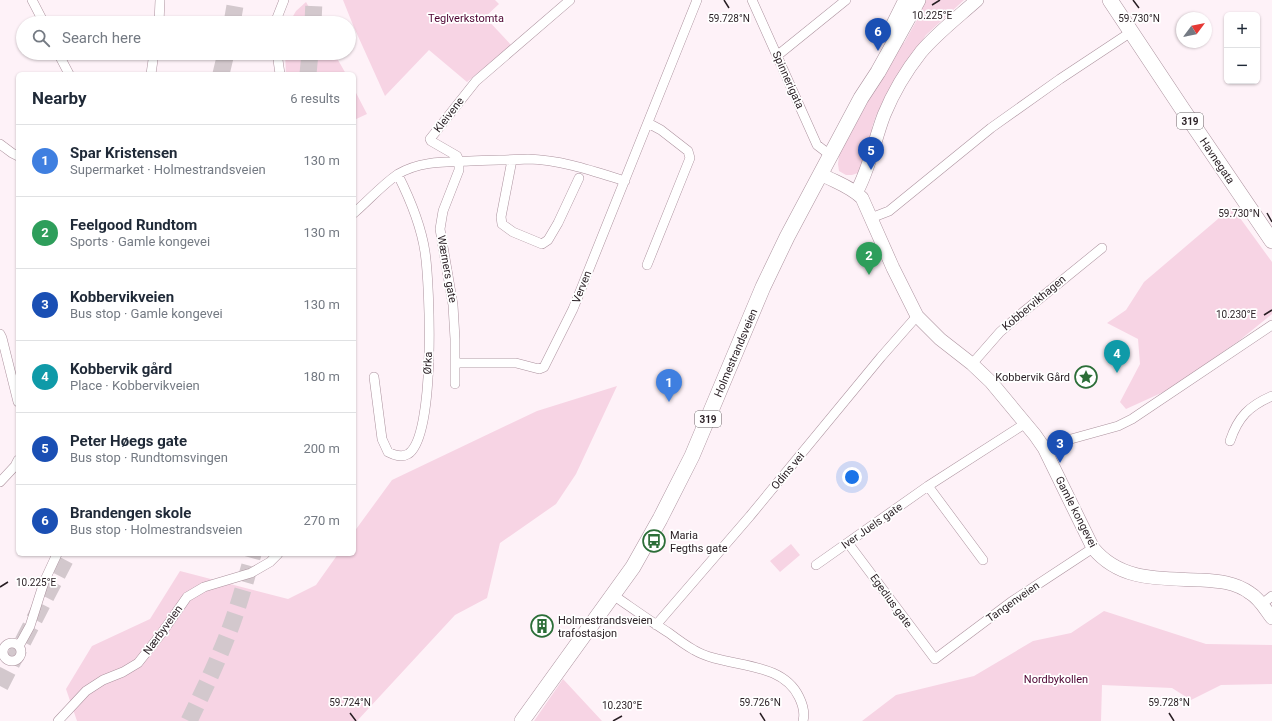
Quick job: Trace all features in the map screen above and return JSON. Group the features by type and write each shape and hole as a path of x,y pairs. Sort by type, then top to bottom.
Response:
{"main road":[{"name":"Holmestrandsveien","path":"861,98 872,70 906,0"},
{"name":"Holmestrandsveien","path":"522,721 633,567 663,513 692,456 763,287 787,238 861,98 899,36 918,0"},
{"path":"856,193 864,178 883,117 904,76 921,52 977,0"},
{"name":"Havnegata","path":"1110,0 1130,32 1272,241"},
{"name":"Gamle kongevei","path":"821,174 846,186 862,198 893,268 918,316 940,339 972,364 991,382 1026,423 1044,448 1093,548 1106,562 1125,572 1149,578 1226,582 1267,600 1272,618"}],"street":[{"path":"32,0 40,16"},
{"path":"159,16 160,0"},
{"path":"278,16 284,0"},
{"name":"Verven","path":"456,363 516,363 539,369 544,367 573,309 697,0"},
{"name":"Spinnerigata","path":"752,0 778,55 817,145 830,155"},
{"path":"778,55 846,0"},
{"name":"Kleivene","path":"459,161 457,156 430,139 476,81 567,1"},
{"path":"871,218 889,211 991,128 1130,32"},
{"path":"62,60 68,72"},
{"path":"151,72 153,60"},
{"path":"278,60 280,72"},
{"path":"647,265 690,158 688,151 661,130 648,123"},
{"path":"0,144 16,155"},
{"path":"512,160 501,217 502,224 512,232 542,244 548,240 558,223 579,178"},
{"path":"356,211 388,181 400,173 422,164 446,161 544,160 582,167 625,181"},
{"name":"Wærners gate","path":"455,384 456,363 453,305 440,229 443,211 458,170 459,161"},
{"name":"Ørka","path":"374,377 382,438 388,452 397,456 407,454 415,447 421,431 426,402 429,323 425,252 412,206 400,173"},
{"name":"Kobbervikhagen","path":"972,364 1000,332 1102,248"},
{"name":"Odins vei","path":"656,625 819,434 881,357 918,316"},
{"path":"1044,448 1053,444 1118,426 1132,419 1272,325"},
{"path":"0,334 16,393"},
{"path":"1230,441 1240,418 1251,407 1272,396"},
{"name":"Iver Juels gate","path":"816,565 928,486 1026,423"},
{"path":"0,482 16,464"},
{"path":"928,486 983,560"},
{"name":"Egedius gate","path":"848,543 935,660"},
{"name":"Tangenveien","path":"935,660 1012,602 1093,548"},
{"path":"20,646 30,626 44,582 56,556"},
{"name":"Nærbyveien","path":"58,721 86,691 103,680 123,672 138,663 187,597 204,587 251,573 270,562 276,556"},
{"path":"614,595 695,651 719,660 767,670 788,682 797,693 802,704 803,721"}],"green space":[{"name":"Teglverkstomta","path":"343,0 495,0 499,4 485,17 512,46 467,82 429,50 385,96 356,32 356,16 349,16"},
{"path":"922,0 964,0 926,35 894,84 876,116 872,127 875,134 863,167 858,173 846,175 839,171 839,155 900,41 904,43 918,18 915,16"},
{"path":"306,2 314,16 293,16 296,11"},
{"path":"285,60 338,60 345,72 286,72"},
{"path":"356,93 367,114 356,119"},
{"path":"1232,207 1272,262 1272,314 1240,340 1170,389 1126,409 1120,402 1140,364 1138,339 1107,323 1126,310 1144,282"},
{"path":"617,386 576,474 556,504 500,543 487,598 455,615 357,721 77,721 66,689 92,646 150,619 180,571 288,599 316,585 337,556 356,556 356,529 392,480 537,411"},
{"path":"791,544 800,555 780,572 770,561"},
{"name":"Nordbykollen","path":"1104,611 1206,644 1272,645 1272,684 1221,685 1191,700 1172,688 1102,685 1101,721 862,721 896,695 974,676 1033,641 1071,633"},
{"path":"563,679 602,721 534,721"}],"tunnel":[{"path":"233,16 236,0"},
{"path":"313,16 314,0"},
{"path":"221,72 224,60"},
{"path":"308,72 309,60"},
{"path":"0,686 67,556"},
{"path":"189,721 230,629 252,556"}],"place":[{"name":"Brandengen skole","path":"878,51"},
{"name":"Peter Høegs gate","path":"871,170"},
{"name":"Feelgood Rundtom","path":"869,275"},
{"name":"Kobbervik gård","path":"1117,373"},
{"name":"Kobbervik Gård","path":"1086,377"},
{"name":"Spar Kristensen","path":"669,402"},
{"name":"Kobbervikveien","path":"1060,463"},
{"name":"Maria Fegths gate","path":"654,541"},
{"name":"Holmestrandsveien trafostasjon","path":"542,626"}]}
